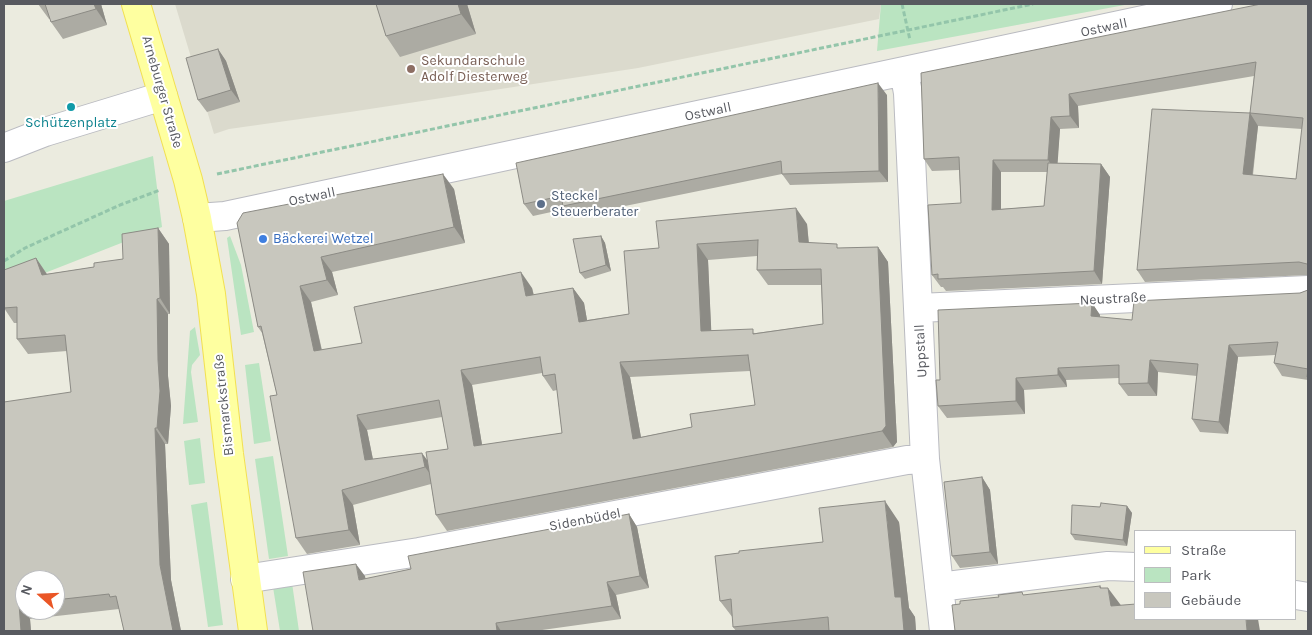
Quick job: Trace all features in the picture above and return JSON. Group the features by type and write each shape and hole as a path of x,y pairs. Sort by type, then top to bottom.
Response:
{"main road":[{"name":"Arneburger Straße","path":"136,4 188,180"},
{"name":"Bismarckstraße","path":"188,180 197,218 215,330 253,631"}],"street":[{"name":"Ostwall","path":"197,218 225,216 1218,4"},
{"name":"Uppstall","path":"904,71 908,93 925,459 944,631"},
{"path":"4,148 44,132 163,96"},
{"name":"Neustraße","path":"919,308 1308,290"},
{"name":"Sidenbüdel","path":"245,579 419,552 897,462 925,459"},
{"path":"939,587 1108,566 1134,567"}],"path":[{"path":"902,4 908,31"},
{"path":"4,261 25,248 120,205 188,180 1033,4"}],"shaded area":[{"name":"Sekundarschule Adolf Diesterweg","path":"175,4 881,4 879,19 638,68 229,129 214,134"}],"green space":[{"path":"881,4 1130,4 877,51"},
{"path":"153,156 162,227 4,289 4,201"},
{"path":"230,236 241,265 254,332 241,335 227,238"},
{"path":"195,327 200,355 192,365 191,372 198,422 183,424 190,331"},
{"path":"259,363 271,441 254,444 245,365"},
{"path":"200,438 205,483 189,485 184,441"},
{"path":"273,456 288,556 269,559 255,459"},
{"path":"207,502 223,625 208,627 191,505"},
{"path":"292,583 299,631 280,631 273,587"}],"building":[{"path":"45,4 94,4 96,9 51,22"},
{"path":"376,4 458,4 461,14 386,36"},
{"path":"1261,4 1308,4 1308,265 1299,262 1137,270 1152,109 1250,113 1256,62 1069,94 1070,116 1051,117 1048,160 993,160 992,210 1044,206 1048,163 1101,164 1094,271 938,279 938,274 932,275 928,205 961,203 959,157 924,159 921,73","holes":["1250,113 1303,118 1296,179 1243,174"]},
{"path":"218,49 231,90 198,100 186,58"},
{"path":"878,83 879,171 782,174 781,161 563,206 561,196 524,204 516,163"},
{"path":"443,174 454,227 321,257 327,280 300,286 314,351 362,343 354,307 521,272 526,296 573,288 579,322 629,314 624,251 659,248 656,221 796,208 799,242 837,244 837,248 878,247 886,426 882,431 436,515 426,452 448,449 439,400 357,415 365,460 422,453 425,467 342,490 349,530 296,538 270,396 277,395 261,326 258,327 237,223 243,213","holes":["758,240 757,270 821,269 823,324 753,334 753,329 701,331 697,244","748,355 755,405 690,414 692,427 633,439 620,362","540,357 543,376 555,374 562,433 474,446 461,370"]},
{"path":"158,228 160,298 157,299 160,391 157,428 155,428 160,565 173,631 124,631 116,596 110,597 109,594 65,599 65,570 15,570 15,620 20,620 21,631 4,631 4,402 71,392 65,335 17,339 17,307 4,308 4,270 36,258 42,275 94,267 94,263 123,259 122,234"},
{"path":"601,236 606,265 580,273 573,239"},
{"path":"1308,290 1308,369 1274,363 1278,342 1229,345 1219,422 1192,419 1198,364 1150,360 1148,383 1119,384 1119,365 1058,368 1058,375 1016,378 1016,401 938,406 936,380 940,380 938,310 1092,303 1091,316 1132,320 1134,301 1300,293"},
{"path":"982,477 990,552 952,556 944,482"},
{"path":"885,501 895,597 901,597 904,631 829,631 828,617 733,627 731,599 720,601 715,556 739,553 739,551 823,542 819,508"},
{"path":"1101,503 1127,506 1123,540 1071,534 1072,505 1100,507"},
{"path":"629,514 640,576 607,582 612,606 496,623 497,631 313,631 303,572 356,564 359,580 411,569 408,556"},
{"path":"1100,586 1100,588 1108,588 1111,606 1134,604 1134,620 1246,620 1247,631 955,631 952,605 960,604 960,601 999,597 998,595 1022,592 1023,595"}],"place":[{"name":"Sekundarschule Adolf Diesterweg","path":"411,69"},
{"name":"Schützenplatz","path":"71,107"},
{"name":"Steckel Steuerberater","path":"541,204"},
{"name":"Bäckerei Wetzel","path":"263,239"}]}
